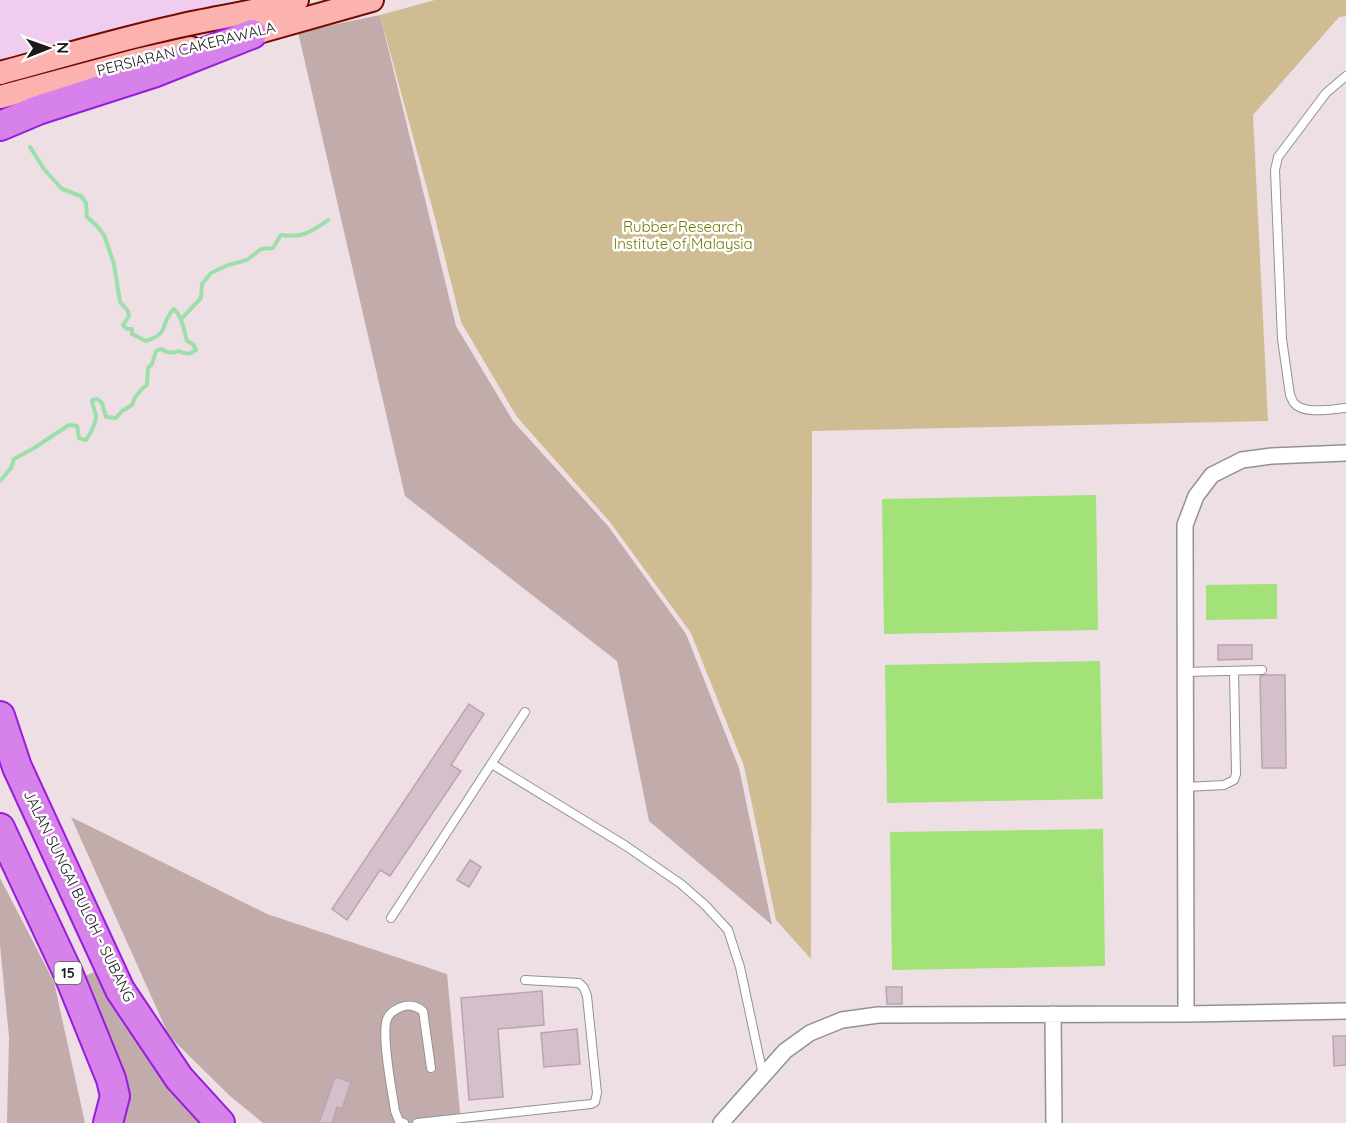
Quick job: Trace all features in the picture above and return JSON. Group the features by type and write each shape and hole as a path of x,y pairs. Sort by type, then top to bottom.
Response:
{"highway":[{"path":"0,126 38,110 153,73 252,34"},
{"name":"JALAN SUNGAI BULOH - SUBANG","path":"0,716 17,767 120,990 179,1078 220,1123"},
{"name":"15","path":"0,828 68,973 111,1079 115,1096 108,1123"},
{"path":"120,990 211,1099 242,1123"}],"street":[{"name":"PERSIARAN CAKERAWALA","path":"0,73 158,31 297,0"},
{"name":"PERSIARAN CAKERAWALA","path":"0,97 142,59 252,34 327,6 372,0"},
{"path":"1186,1014 1185,525 1196,496 1212,475 1242,460 1272,456 1346,453"},
{"path":"721,1123 785,1051 810,1033 842,1020 878,1015 1346,1011"},
{"path":"1053,1014 1054,1123"}],"lane":[{"path":"1346,76 1326,93 1278,157 1275,170 1282,339 1290,395 1293,403 1307,410 1346,408"},
{"path":"1185,672 1262,670"},
{"path":"1185,787 1224,786 1234,780 1236,774 1234,671"},
{"path":"391,918 525,712"},
{"path":"492,764 626,846 681,884 728,930 740,967 763,1076"},
{"path":"422,1123 595,1102 597,1093 587,996 584,988 579,983 525,980"},
{"path":"404,1123 399,1121 395,1111 385,1032 388,1017 394,1010 406,1005 416,1006 423,1011 430,1068"}],"shaded area":[{"path":"0,0 233,0 0,59"},
{"path":"380,15 456,326 513,421 608,526 686,634 739,768 772,925 649,821 617,661 405,496 298,32"},
{"path":"71,817 267,914 447,974 461,1123 263,1123 230,1096 169,1036"},
{"path":"0,878 54,982 85,1123 7,1123 9,1037 0,945"},
{"path":"99,970 201,1123 113,1123 80,978"}],"green space":[{"name":"Rubber Research Institute of Malaysia","path":"435,0 1346,0 1346,16 1339,17 1253,115 1268,421 812,431 811,959 776,920 744,766 691,633 610,522 517,417 461,322 380,15"},
{"path":"1096,495 1098,630 884,634 882,499"},
{"path":"1277,584 1277,619 1206,620 1206,585"},
{"path":"1100,661 1103,799 887,803 885,665"},
{"path":"1103,829 1105,966 892,970 890,832"}],"building":[{"path":"1218,645 1252,645 1252,659 1218,660"},
{"path":"1285,675 1286,768 1262,768 1260,676"},
{"path":"469,704 484,714 451,765 461,771 390,876 380,870 347,920 332,909"},
{"path":"470,860 481,867 469,887 457,880"},
{"path":"886,987 902,987 902,1004 887,1004"},
{"path":"542,991 544,1025 498,1029 503,1097 469,1100 461,998"},
{"path":"577,1029 580,1064 544,1067 541,1033"},
{"path":"1333,1036 1346,1036 1346,1065 1334,1066"},
{"path":"335,1077 351,1082 342,1109 337,1107 332,1123 319,1123"}],"waterway":[{"path":"0,481 11,468 14,459 69,425 77,426 79,438 86,440 96,418 92,400 97,399 102,403 106,417 116,418 132,405 135,397 147,385 148,368 152,364 156,351 161,349 170,353 179,351 188,354 196,350 193,344 187,341 181,320 174,309 159,335 146,341 132,334 132,329 127,329 123,325 129,316 128,311 120,302 114,264 104,235 87,217 86,203 81,196 62,189 44,169 30,147"},
{"path":"181,319 201,298 202,284 211,273 247,260 261,249 273,248 281,235 295,236 306,233 328,220"}]}
